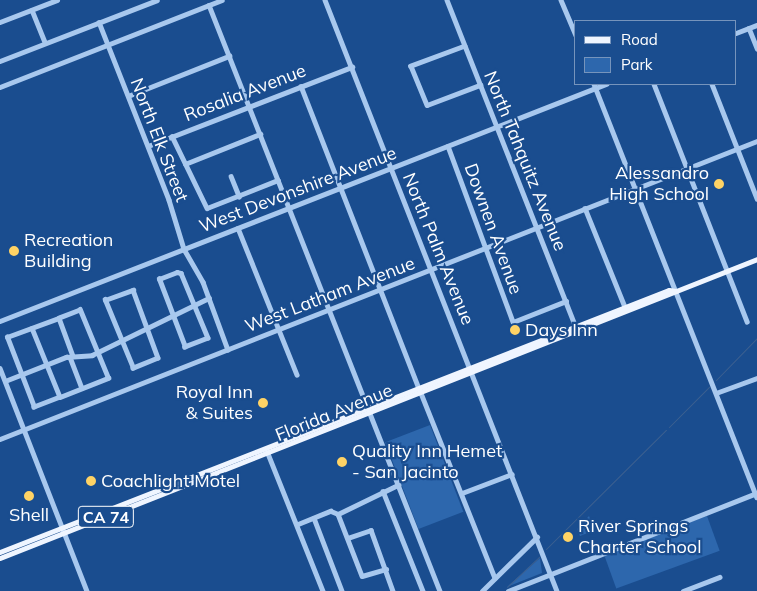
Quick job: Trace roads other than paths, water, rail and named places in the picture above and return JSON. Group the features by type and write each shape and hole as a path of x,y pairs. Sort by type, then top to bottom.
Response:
{"main road":[{"name":"Florida Avenue","path":"0,558 198,474 472,370 578,332 757,259"},
{"name":"Florida Avenue","path":"472,370 514,350 575,326 625,307 676,291"},
{"path":"601,323 625,307"},
{"name":"Florida Avenue","path":"0,552 147,501 268,454 369,410"},
{"path":"147,501 198,474"}],"street":[{"path":"0,22 57,0"},
{"path":"0,61 157,0"},
{"path":"0,87 222,0"},
{"name":"North Palm Avenue","path":"325,0 472,370 557,591"},
{"name":"North Tahquitz Avenue","path":"447,0 578,332"},
{"path":"562,0 574,31"},
{"path":"209,5 249,106 258,135 278,180 369,410 396,486 440,591"},
{"path":"32,10 45,43"},
{"name":"North Elk Street","path":"100,22 148,146 184,249 209,298 228,350"},
{"path":"737,33 757,25"},
{"path":"749,28 757,48"},
{"path":"465,46 411,66 427,105 480,85"},
{"path":"128,96 230,56"},
{"name":"Rosalia Avenue","path":"148,146 352,67"},
{"path":"654,85 747,321"},
{"path":"712,85 757,198"},
{"path":"301,86 495,578"},
{"path":"508,591 756,495 595,86"},
{"name":"West Devonshire Avenue","path":"0,321 497,127 595,86"},
{"path":"185,164 258,135"},
{"path":"172,136 207,208 278,180"},
{"name":"West Latham Avenue","path":"0,439 432,271 585,208 757,141"},
{"name":"Downen Avenue","path":"448,146 484,250 513,322 566,301"},
{"path":"231,176 239,196"},
{"path":"585,208 625,307"},
{"path":"238,228 297,375"},
{"path":"181,273 195,304 208,338 185,347 159,279 181,273"},
{"path":"133,290 147,328 158,358 133,368 105,300 133,290"},
{"path":"5,381 46,365 97,352 209,298"},
{"path":"80,310 108,378 34,407 7,337 32,328 80,310"},
{"path":"58,318 82,388"},
{"path":"32,328 60,397"},
{"path":"0,368 87,591"},
{"path":"716,394 757,378"},
{"path":"266,448 324,591"},
{"path":"462,493 512,474"},
{"path":"338,514 396,486"},
{"path":"383,491 423,591"},
{"path":"298,524 331,511 338,514 362,576 386,568"},
{"path":"314,518 342,591"},
{"path":"348,538 371,530 393,591"},
{"path":"482,591 536,537"},
{"path":"683,591 719,577"}],"waterway":[{"path":"716,380 757,338"},
{"path":"669,427 709,387"},
{"path":"546,549 666,430"},
{"path":"507,587 539,557"}],"place":[{"name":"Alessandro High School","path":"719,184"},
{"name":"Recreation Building","path":"14,251"},
{"name":"Days Inn","path":"515,330"},
{"name":"Royal Inn & Suites","path":"263,403"},
{"name":"Quality Inn Hemet - San Jacinto","path":"342,462"},
{"name":"Coachlight Motel","path":"91,481"},
{"name":"Shell","path":"29,496"},
{"name":"River Springs Charter School","path":"568,537"}]}
